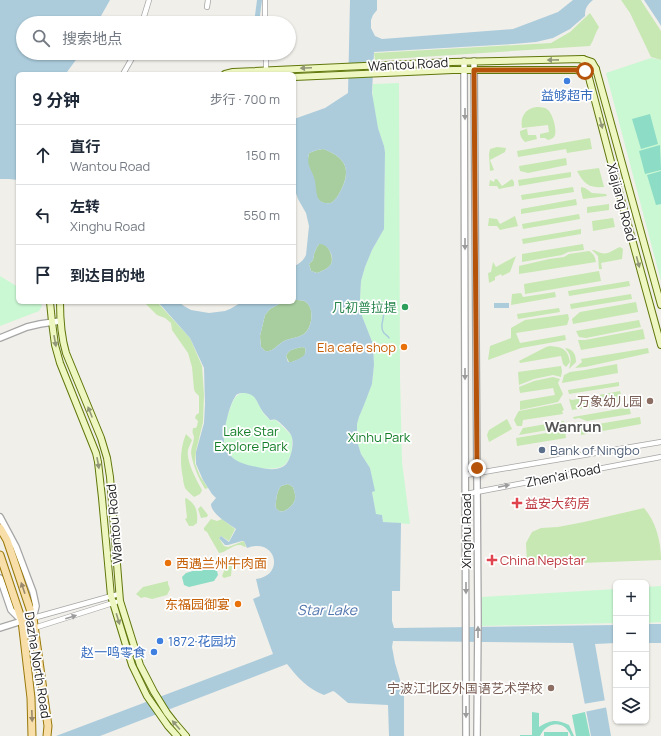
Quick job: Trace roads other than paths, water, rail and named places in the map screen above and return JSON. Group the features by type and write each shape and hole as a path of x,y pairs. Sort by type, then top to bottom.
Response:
{"main road":[{"name":"Wantou Road","path":"233,72 464,61 583,59 592,62"},
{"name":"Xiajiang Road","path":"583,59 585,71 588,74 661,345"},
{"name":"Xiajiang Road","path":"592,62 596,69 661,305"},
{"name":"Wantou Road","path":"296,77 464,70 585,71 596,69"},
{"name":"Wantou Road","path":"50,304 55,345 60,363 96,453 102,498 111,596 132,665 147,696 186,736"},
{"name":"Wantou Road","path":"60,304 60,321 66,352 101,438 107,458 110,477 120,601 140,666 154,692 168,726 177,736"},
{"name":"Dazha North Road","path":"0,528 7,540 33,618 48,726 47,736"},
{"name":"Dazha North Road","path":"0,556 22,622 31,698 32,736"}],"street":[{"path":"144,16 148,0"},
{"path":"207,7 208,0"},
{"path":"265,0 265,16"},
{"path":"124,72 132,60"},
{"path":"266,60 266,70"},
{"name":"Xinghu Road","path":"464,61 466,736"},
{"name":"Xinghu Road","path":"474,61 478,619 477,736"},
{"path":"464,94 475,97"},
{"path":"0,338 27,327 60,321"},
{"name":"Zhen'ai Road","path":"466,475 661,442"},
{"name":"Zhen'ai Road","path":"466,494 661,457"},
{"path":"466,514 477,513"},
{"path":"0,517 16,547 33,592 36,606 33,618 119,594"},
{"path":"0,578 11,610 22,622 0,628"},
{"path":"34,628 120,601"}],"water":[{"path":"0,0 110,0 101,16 16,16 16,60 76,60 67,72 16,72 16,180 0,179"},
{"path":"257,0 262,0 260,16 255,16"},
{"name":"Star Lake","path":"350,0 377,0 377,10 371,20 371,28 375,36 382,39 513,29 558,12 573,0 593,0 589,3 585,11 585,16 570,29 553,38 536,42 513,44 374,52 372,93 378,128 385,152 384,229 372,250 361,281 360,299 362,316 373,344 374,365 372,384 357,424 357,441 361,454 370,468 375,491 372,492 376,514 382,515 383,522 401,523 400,591 392,591 392,621 394,628 613,625 613,643 595,644 611,736 591,736 573,643 393,641 392,647 395,663 404,693 404,736 389,736 388,705 348,703 333,691 324,695 318,693 295,674 287,664 100,736 56,736 273,654 253,599 260,596 256,579 265,576 271,571 274,565 274,558 271,552 265,548 257,546 247,548 244,541 225,545 219,538 221,536 229,542 236,529 220,518 212,508 211,504 216,498 203,480 196,464 196,452 204,423 204,368 190,338 160,304 182,304 191,310 209,313 225,311 239,304 279,304 270,309 265,315 260,336 261,347 265,351 272,350 284,341 302,335 307,331 311,323 311,309 306,302 296,300 296,265 304,259 306,255 309,226 306,213 296,193 296,118 325,108 348,93","holes":["323,149 336,155 344,163 346,174 345,181 339,194 331,203 326,203 319,200 308,158 309,153 317,150","319,244 322,244 330,251 332,261 330,266 317,273 311,271 309,264 313,260 317,247","302,347 305,348 306,351 304,356 300,359 288,362 286,356 289,352","240,393 247,393 256,399 263,412 270,420 277,421 284,427 292,438 292,451 289,460 284,466 278,469 264,468 238,462 231,456 225,447 224,437 230,407 236,395","288,484 293,487 295,499 287,510 281,511 276,508 277,494 281,486"]},
{"path":"644,0 661,0 661,26 658,21"},
{"path":"494,303 509,303 509,308 494,308"},
{"path":"649,624 661,624 661,643 649,643"}],"waterway":[{"path":"383,304 384,312 382,330 389,338"}],"place":[{"name":"益够超市","path":"567,81"},
{"name":"几初普拉提","path":"405,307"},
{"name":"Ela cafe shop","path":"404,347"},
{"name":"万象幼儿园","path":"650,401"},
{"name":"Bank of Ningbo","path":"542,450"},
{"name":"益安大药房","path":"517,503"},
{"name":"China Nepstar","path":"492,560"},
{"name":"西遇兰州牛肉面","path":"168,563"},
{"name":"东福园御宴","path":"238,604"},
{"name":"1872·花园坊","path":"160,641"},
{"name":"赵一鸣零食","path":"154,652"},
{"name":"宁波江北区外国语艺术学校","path":"551,688"}],"district":[{"name":"Wanrun","path":"573,426"}],"park label":[{"name":"Xinhu Park","path":"379,437"},
{"name":"Lake Star Explore Park","path":"251,438"}]}
